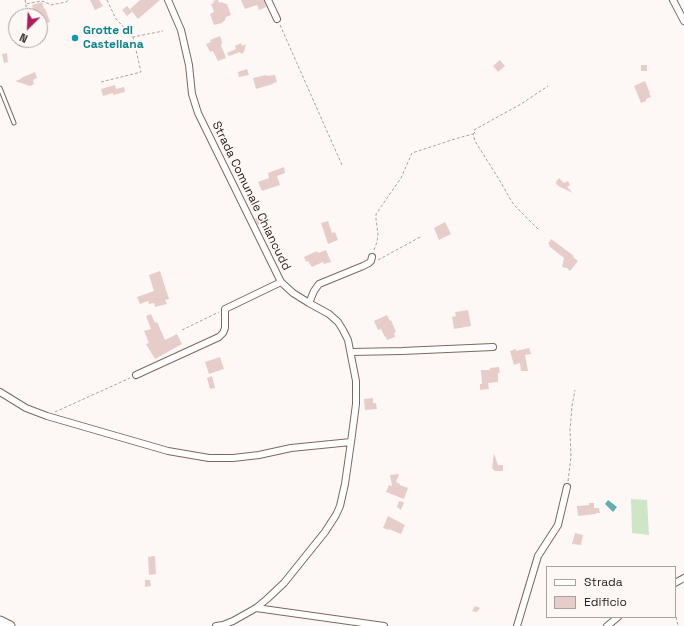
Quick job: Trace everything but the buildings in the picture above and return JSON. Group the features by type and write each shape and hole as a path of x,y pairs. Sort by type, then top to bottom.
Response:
{"main road":[{"path":"0,621 10,626"}],"street":[{"name":"Strada Comunale Chiancudd","path":"168,0 181,30 190,70 192,94 198,113 281,282 293,293 329,314 338,322 348,340 356,381 356,404 345,484 340,506 336,515 325,532 284,583 267,600 233,621 216,626"},
{"path":"268,0 277,19"},
{"path":"673,0 684,21"},
{"path":"309,303 319,284 362,266 371,260"},
{"path":"136,375 220,337 225,328 225,309 281,282"},
{"path":"351,352 493,347"},
{"path":"0,392 26,408 47,416 168,451 209,458 233,458 259,455 291,448 351,442"},
{"path":"517,626 538,556 558,525 567,487"},
{"path":"256,608 384,626"},
{"path":"607,626 617,618"}],"lane":[{"path":"0,88 14,123"}],"path":[{"path":"25,0 26,8"},
{"path":"26,4 40,1 51,5 69,0"},
{"path":"101,82 141,72 133,37 116,19 107,0"},
{"path":"277,19 342,165"},
{"path":"133,37 163,31"},
{"path":"538,230 516,208 475,141 473,134 476,132 474,130 521,104 548,86"},
{"path":"422,236 378,260 371,260 378,237 376,214 401,178 412,153 473,134"},
{"path":"182,330 225,309"},
{"path":"47,416 136,375"},
{"path":"567,487 571,457 570,430 575,390"}],"green space":[{"path":"631,499 647,500 649,535 632,533"}],"water":[{"path":"608,500 617,507 613,512 605,504"}],"place":[{"name":"Grotte di Castellana","path":"75,38"}]}
